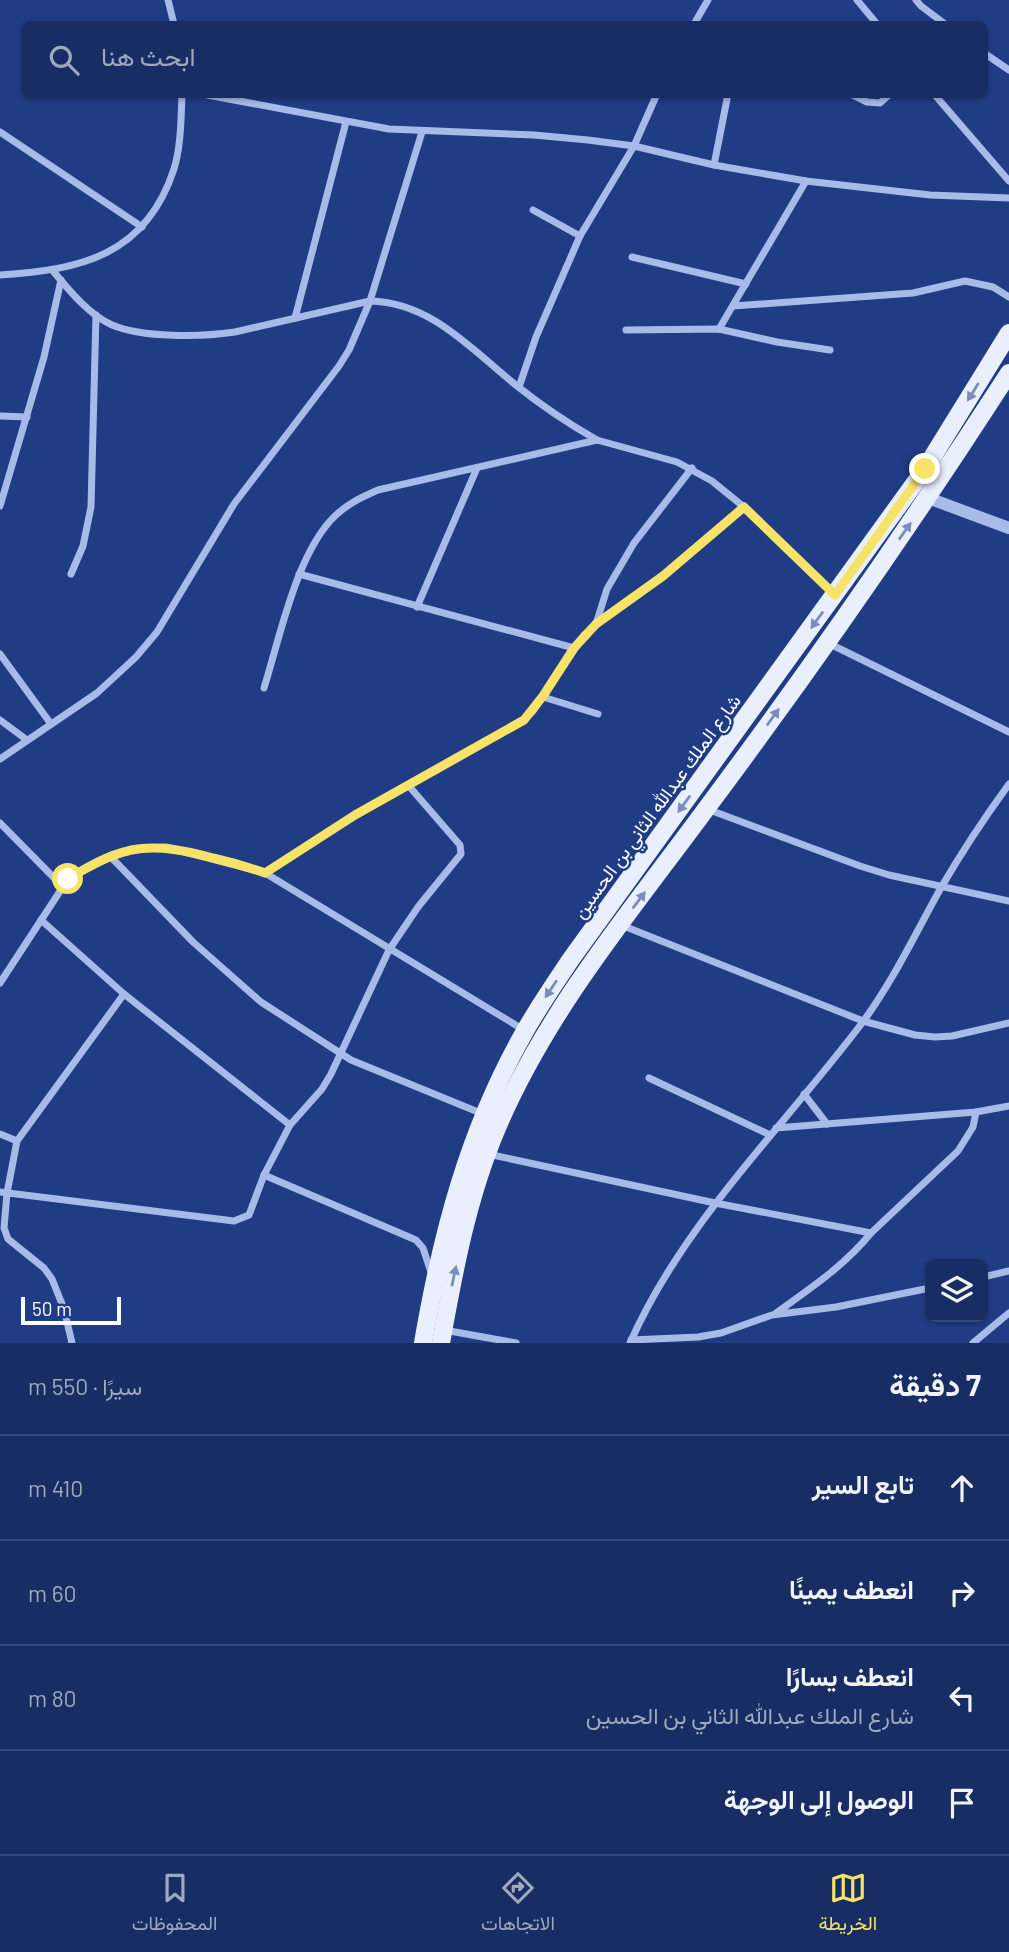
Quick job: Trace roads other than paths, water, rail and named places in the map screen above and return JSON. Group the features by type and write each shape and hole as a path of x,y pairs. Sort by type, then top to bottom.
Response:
{"main road":[{"name":"شارع الملك عبدالله الثاني بن الحسين","path":"423,1343 433,1280 455,1194 484,1114 525,1030 571,959 925,469 1009,334"},
{"path":"442,1336 466,1219 487,1154 512,1096 536,1050 620,925 827,643 928,498 1009,373"},
{"path":"666,828 683,840"},
{"path":"653,846 670,858"}],"street":[{"path":"168,0 173,21"},
{"path":"696,21 708,0"},
{"path":"857,0 874,21"},
{"path":"916,0 941,21"},
{"path":"988,55 1009,70"},
{"path":"0,275 52,271 103,256 127,242 154,212 174,169 180,136 182,98"},
{"path":"223,98 346,122 422,132 524,134 634,146 714,165 806,181 930,195 1009,198"},
{"path":"519,387 536,337 580,236 634,146 655,98"},
{"path":"714,165 727,98"},
{"path":"859,98 880,103 886,98"},
{"path":"937,98 1009,181"},
{"path":"295,318 346,122"},
{"path":"0,132 142,227"},
{"path":"0,759 97,693 157,632 234,504 349,350 370,301 422,132"},
{"path":"719,329 806,181"},
{"path":"533,210 580,236"},
{"path":"632,257 746,284"},
{"path":"52,271 96,315 110,324 127,329 189,335 235,332 370,301 389,301 430,317 519,387 597,440 650,453 692,468 720,487 835,595"},
{"path":"0,506 52,326 61,280"},
{"path":"733,306 913,293 965,281 993,287 1009,297"},
{"path":"71,574 83,546 91,507 96,315"},
{"path":"626,330 719,329 830,350"},
{"path":"0,416 27,417"},
{"path":"264,688 299,574 324,530 335,516 355,500 378,490 597,440"},
{"path":"416,607 477,468"},
{"path":"596,624 607,589 634,543 692,468"},
{"path":"928,498 1009,528"},
{"path":"265,873 355,815 524,720 574,648 596,624 663,576 744,507"},
{"path":"299,574 574,648"},
{"path":"827,643 1009,732"},
{"path":"0,654 51,724"},
{"path":"543,696 598,714"},
{"path":"0,720 27,740"},
{"path":"630,1342 664,1275 715,1203 863,1021 900,965 942,886 1009,784"},
{"path":"3,1192 234,1221 249,1215 264,1175 290,1125 322,1089 341,1055 389,950 462,851 460,845 408,785"},
{"path":"706,809 860,866 1009,901"},
{"path":"0,823 62,886"},
{"path":"0,983 62,886 84,869 110,856 131,849 166,847 265,873 525,1030"},
{"path":"110,856 171,920 231,978 261,1002 341,1055 484,1114"},
{"path":"41,920 124,994 290,1125"},
{"path":"620,925 863,1021 915,1035 952,1037 1009,1023"},
{"path":"72,1343 64,1309 52,1279 44,1268 8,1239 4,1228 3,1192 17,1141 124,994"},
{"path":"649,1078 770,1135"},
{"path":"804,1094 827,1124"},
{"path":"776,1128 976,1112 1009,1106"},
{"path":"772,1315 830,1276 871,1233 958,1151 973,1127 976,1112"},
{"path":"0,1134 17,1141"},
{"path":"487,1154 871,1233"},
{"path":"264,1175 416,1240 423,1248 433,1280"},
{"path":"988,1276 1009,1271"},
{"path":"630,1342 721,1333 772,1315 836,1307 925,1289"},
{"path":"972,1343 1009,1313"},
{"path":"442,1336 516,1343"}]}
